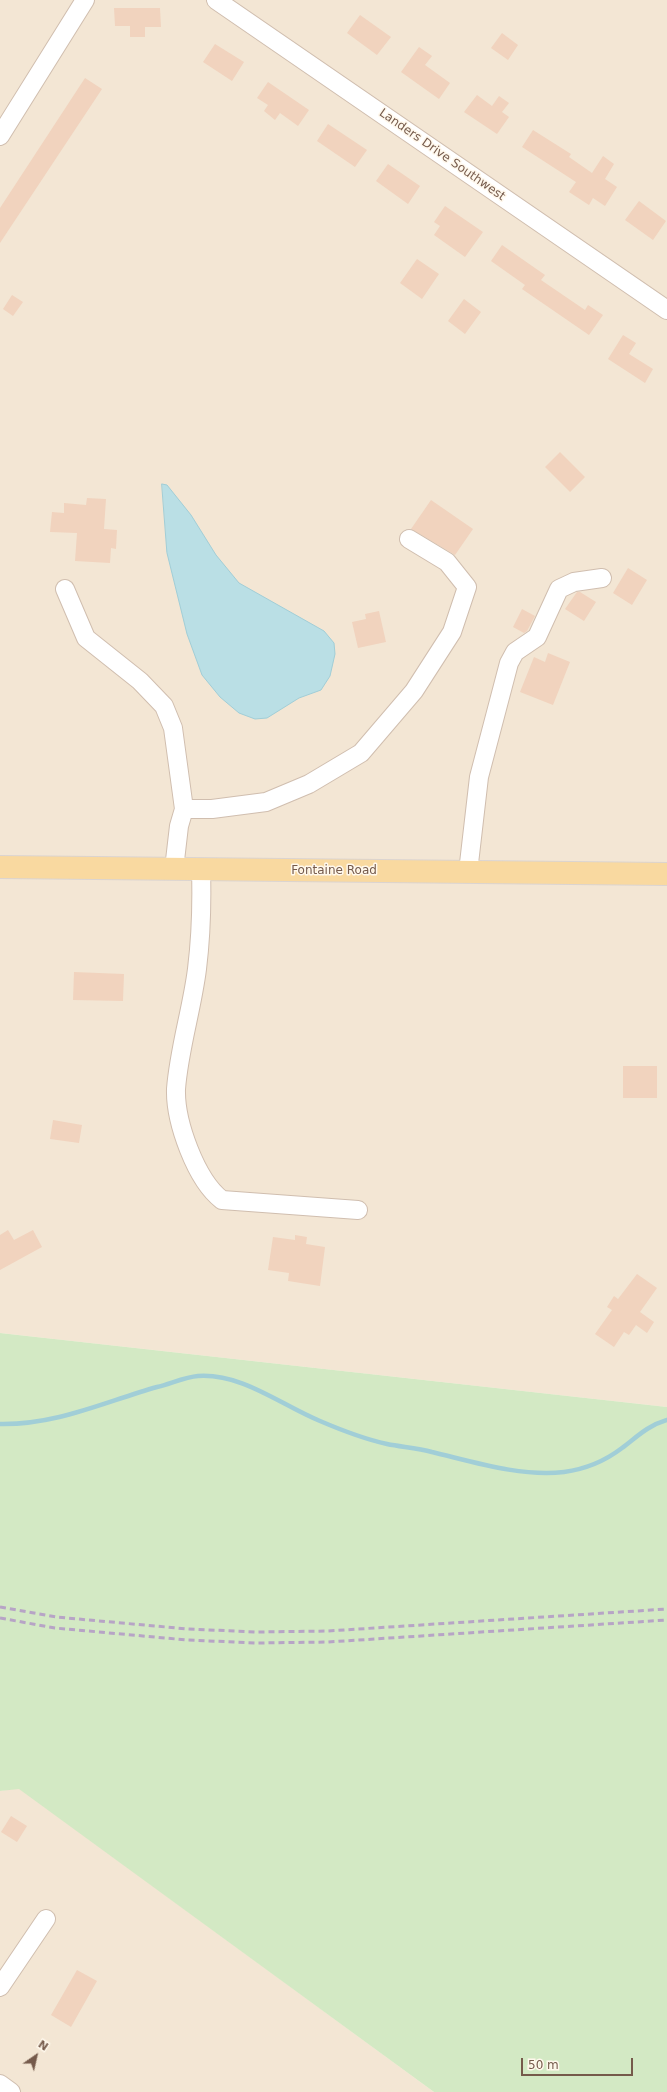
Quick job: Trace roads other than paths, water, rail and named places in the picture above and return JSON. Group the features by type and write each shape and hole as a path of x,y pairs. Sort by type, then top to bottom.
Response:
{"main road":[{"name":"Fontaine Road","path":"0,868 667,874"}],"street":[{"path":"0,136 85,0"},
{"name":"Landers Drive Southwest","path":"216,0 667,310"},
{"path":"184,809 212,809 266,802 309,784 361,753 414,691 452,632 467,587 447,562 409,539"},
{"path":"468,872 479,777 509,664 515,652 536,637 551,601 559,589 574,582 602,578"},
{"path":"65,590 86,638 140,681 164,706 173,728 184,809 179,826 174,869"},
{"path":"201,870 200,938 197,970 176,1090 180,1118 192,1160 212,1192 222,1200 358,1210"},
{"path":"0,1986 46,1919"},
{"path":"0,2084 11,2092"}],"water":[{"path":"162,484 167,485 191,515 216,555 239,583 324,631 334,643 335,654 330,676 321,690 299,698 267,718 255,719 239,713 220,697 202,675 187,634 167,553"}],"waterway":[{"path":"0,1424 41,1421 61,1417 188,1378 198,1376 214,1376 261,1391 320,1421 370,1440 514,1471 548,1473 572,1471 602,1461 616,1453 648,1428 667,1420"}],"railway":[{"path":"0,1607 56,1617 188,1629 257,1632 328,1631 667,1609"},
{"path":"0,1618 55,1628 187,1640 257,1643 328,1642 667,1620"}]}
